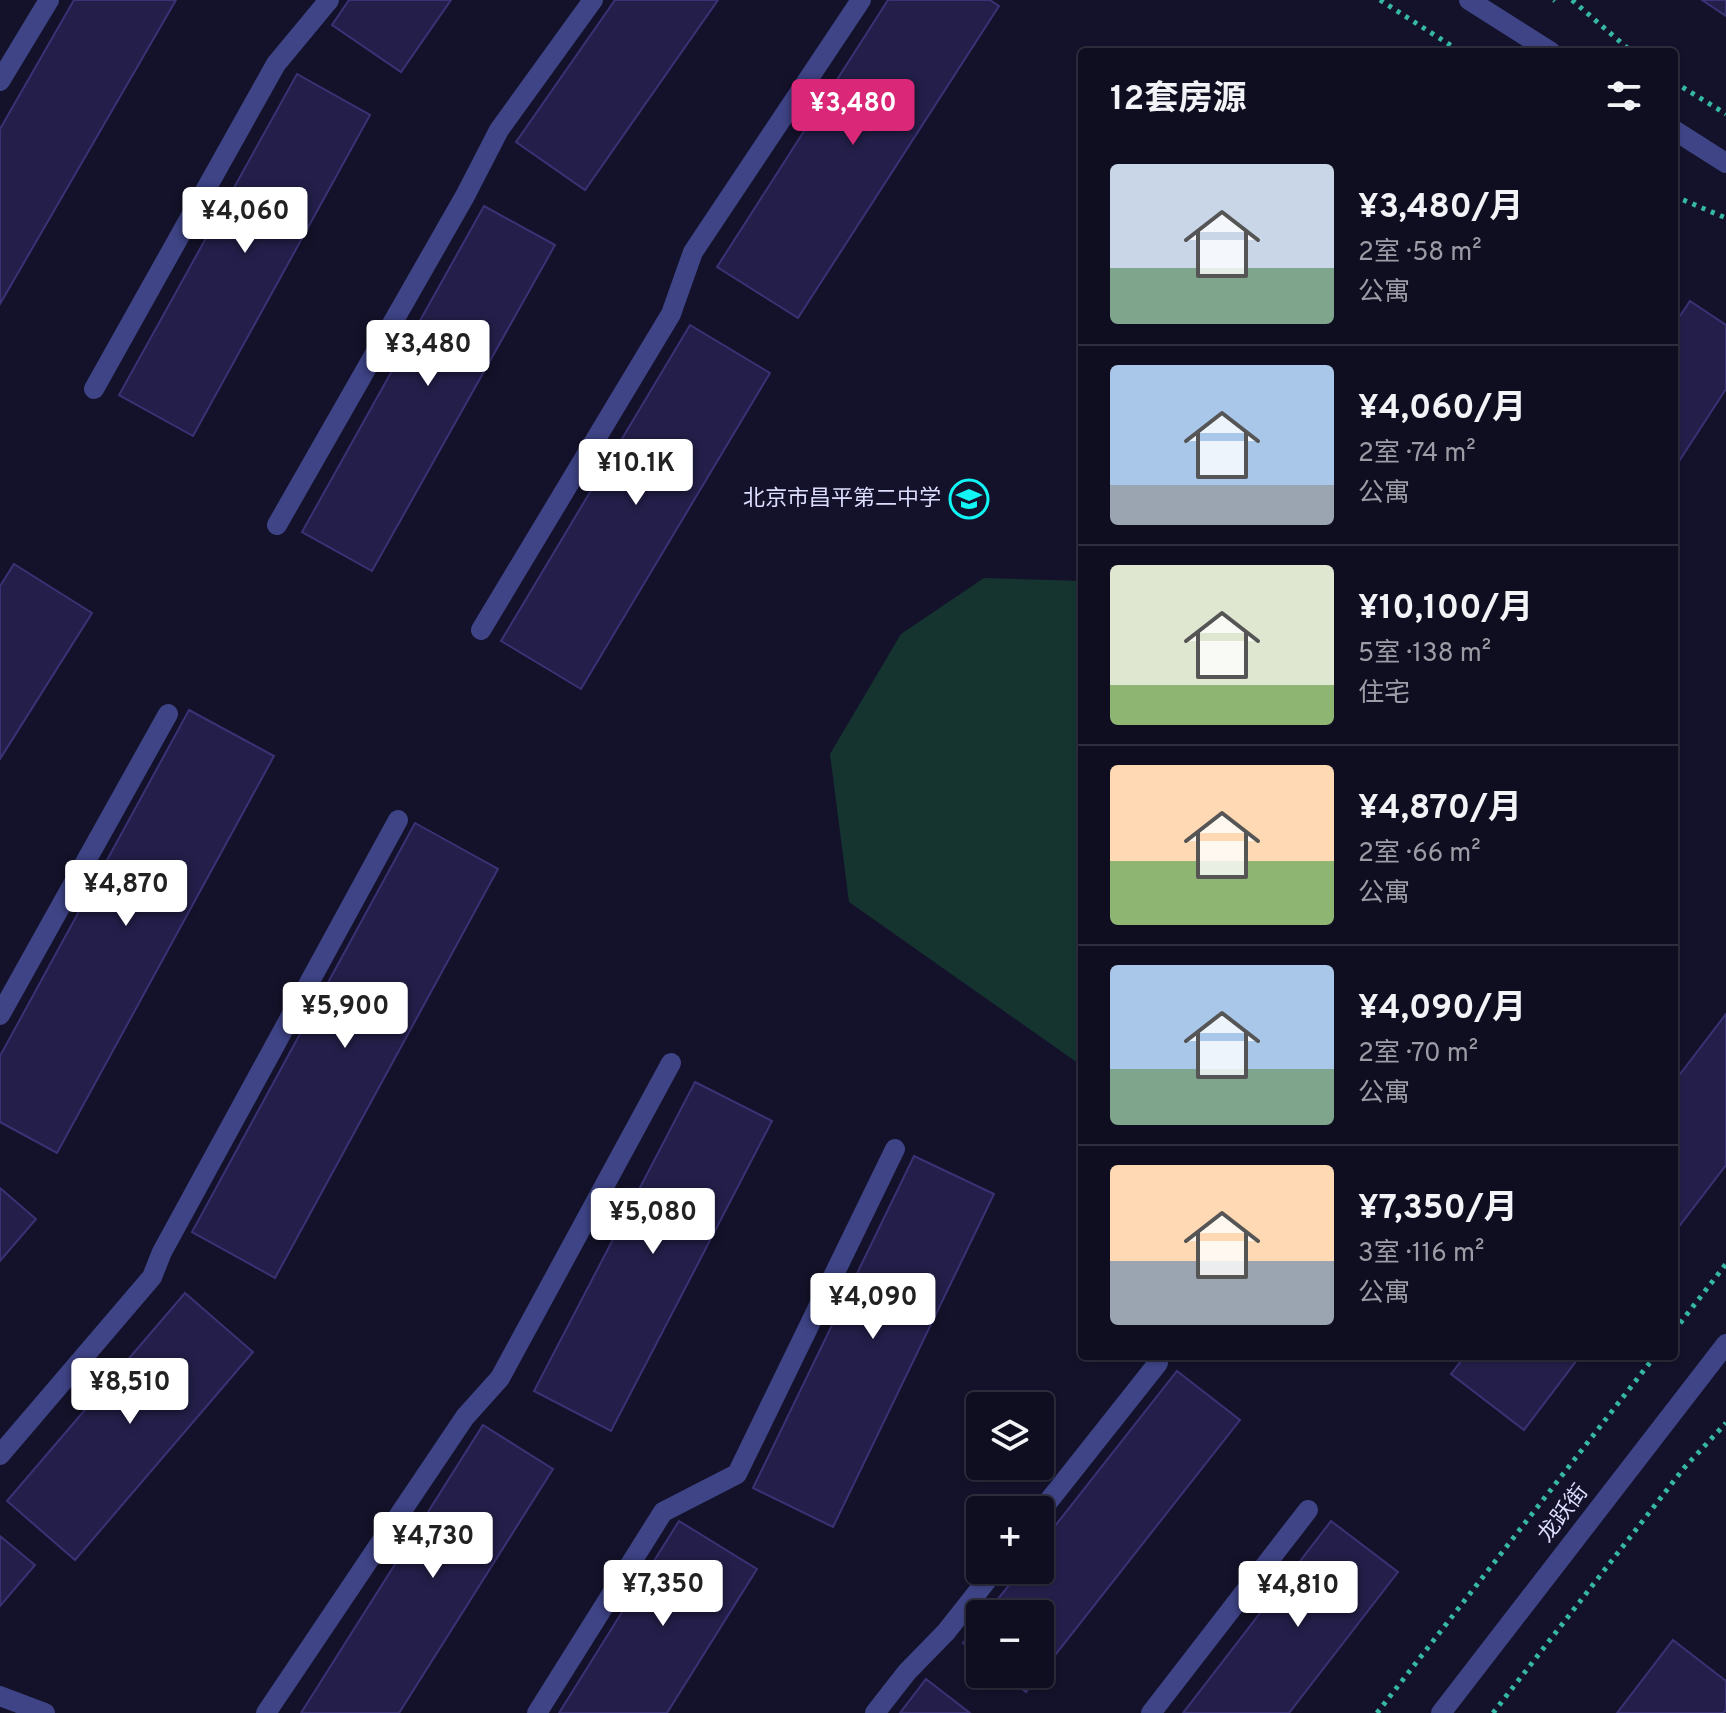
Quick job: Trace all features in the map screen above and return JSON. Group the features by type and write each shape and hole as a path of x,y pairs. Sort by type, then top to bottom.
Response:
{"street":[{"path":"0,81 49,0"},
{"path":"94,389 276,64 329,0"},
{"path":"277,525 465,196 499,130 593,0"},
{"path":"481,630 671,314 693,252 861,0"},
{"path":"1469,0 1545,48"},
{"path":"1678,133 1726,163"},
{"path":"0,1015 168,714"},
{"path":"0,1455 152,1277 162,1252 398,820"},
{"path":"266,1713 465,1417 500,1378 671,1063"},
{"path":"537,1713 663,1512 737,1474 895,1149"},
{"name":"龙跃街","path":"1441,1713 1726,1344"},
{"path":"1053,1496 1158,1363"},
{"path":"1151,1713 1308,1510"},
{"path":"875,1713 984,1584"},
{"path":"0,1696 45,1713"}],"path":[{"path":"1380,0 1455,48"},
{"path":"1572,0 1627,48"},
{"path":"1678,84 1726,114"},
{"path":"1678,198 1726,218"},
{"path":"1678,1326 1726,1264"},
{"path":"1377,1713 1652,1360"},
{"path":"1493,1713 1684,1468 1726,1423"}],"green space":[{"path":"984,578 1078,581 1078,1063 849,902 830,754 901,634"}],"building":[{"path":"74,0 176,0 0,304 0,129"},
{"path":"349,0 451,0 401,72 332,25"},
{"path":"615,0 718,0 585,190 516,142"},
{"path":"888,0 990,0 999,6 798,318 717,267"},
{"path":"1702,0 1726,0 1726,16"},
{"path":"297,74 370,115 193,436 119,395"},
{"path":"484,206 555,245 372,571 302,532"},
{"path":"1690,301 1726,325 1726,389 1678,463 1678,319"},
{"path":"690,325 770,373 581,689 501,641"},
{"path":"14,564 92,613 0,759 0,586"},
{"path":"189,710 274,756 57,1153 0,1122 0,1056"},
{"path":"415,823 498,869 275,1278 192,1232"},
{"path":"1726,1014 1726,1165 1678,1228 1678,1077"},
{"path":"695,1082 772,1121 611,1431 534,1391"},
{"path":"914,1156 994,1194 833,1527 753,1488"},
{"path":"0,1188 36,1219 0,1261"},
{"path":"185,1293 253,1352 75,1560 7,1501"},
{"path":"1462,1360 1577,1360 1524,1430 1451,1374"},
{"path":"1177,1371 1240,1420 1054,1656 1054,1600 997,1600 1010,1584 1054,1584 1054,1527"},
{"path":"483,1425 553,1469 399,1713 301,1713"},
{"path":"679,1521 757,1569 667,1713 559,1713"},
{"path":"1331,1521 1398,1572 1289,1713 1183,1713"},
{"path":"0,1536 35,1565 0,1606"},
{"path":"1673,1640 1726,1681 1726,1710 1723,1713 1617,1713"},
{"path":"926,1679 970,1713 900,1713"}],"place":[{"name":"北京市昌平第二中学","path":"969,499"}]}
